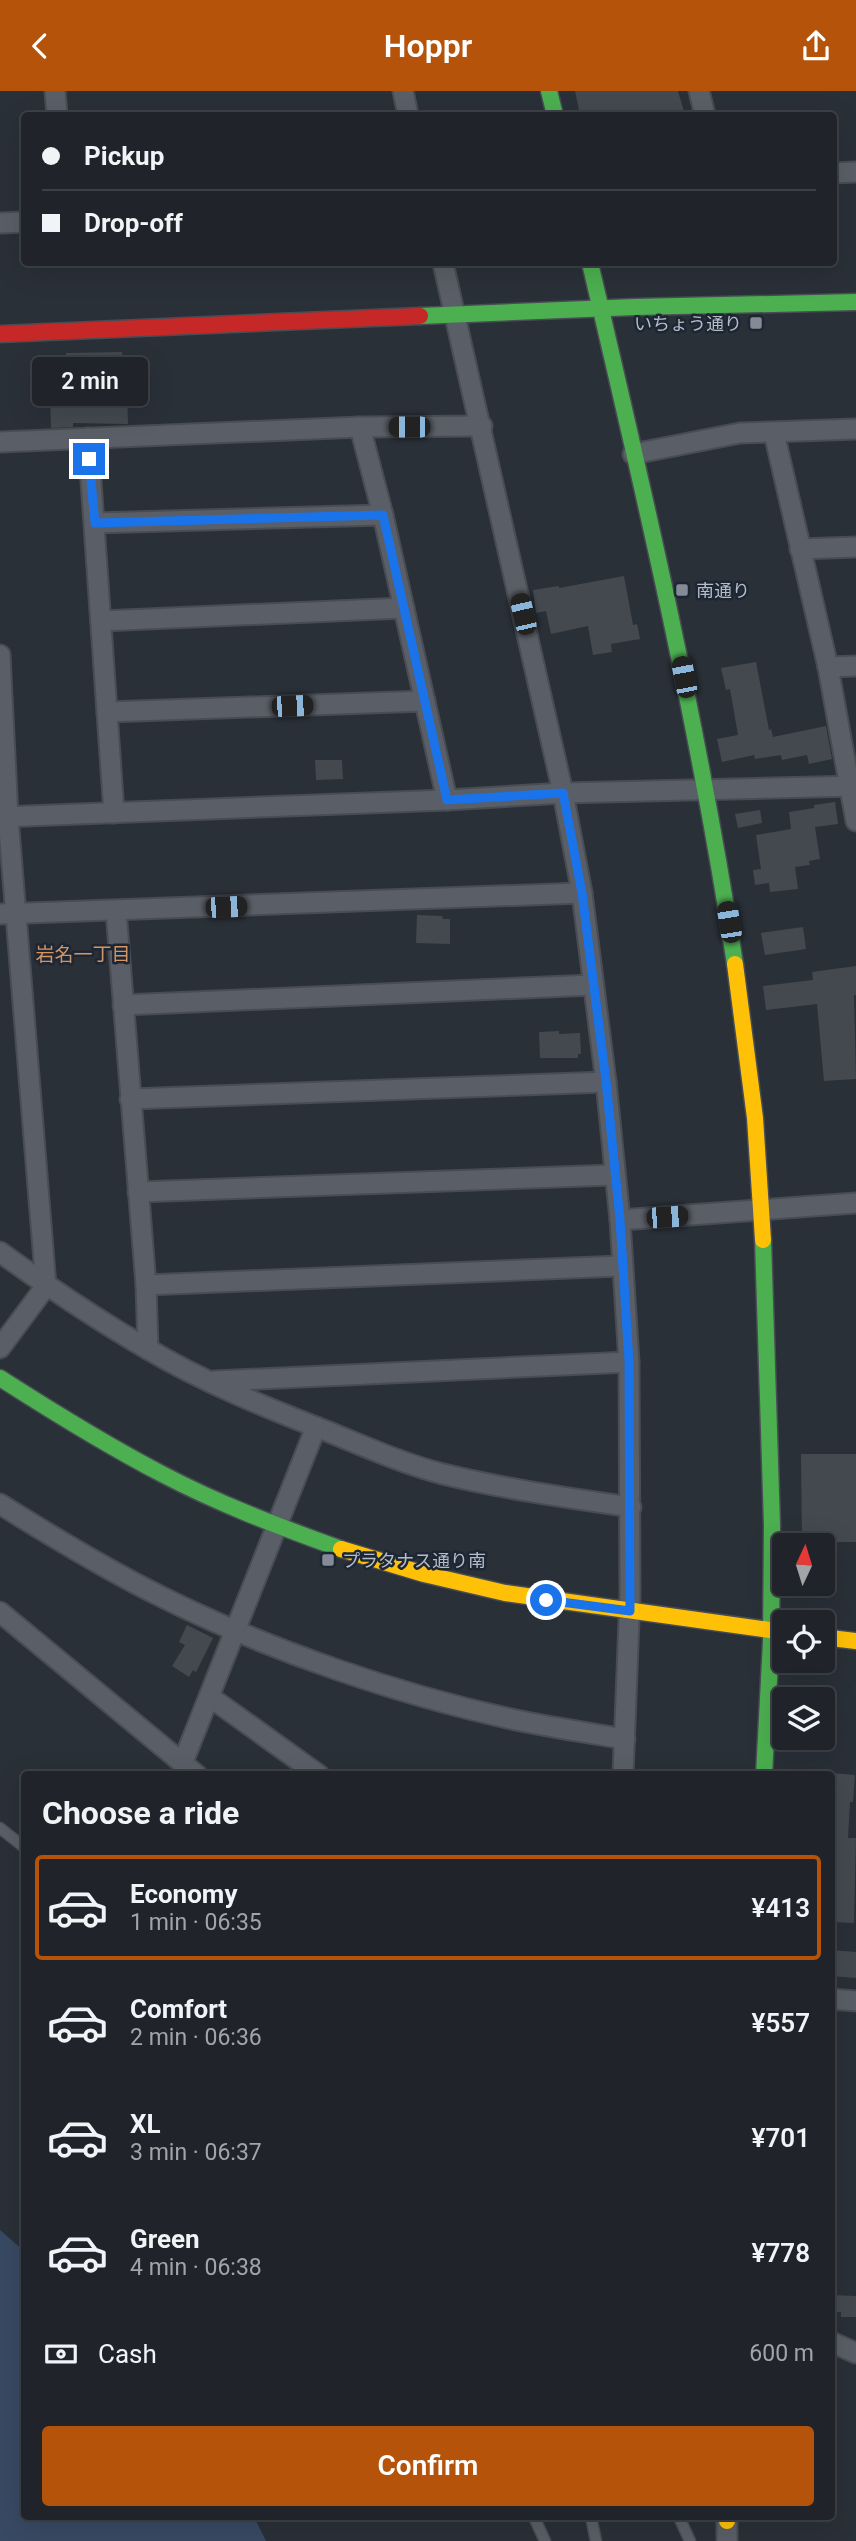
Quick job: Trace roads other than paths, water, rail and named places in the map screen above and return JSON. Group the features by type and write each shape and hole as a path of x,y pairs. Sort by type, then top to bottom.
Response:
{"street":[{"path":"55,91 57,112"},
{"path":"403,91 407,112"},
{"path":"550,91 554,112"},
{"path":"699,91 704,112"},
{"path":"837,173 856,172"},
{"path":"0,223 21,222"},
{"path":"444,266 563,793 582,893 606,1081 620,1220 629,1362 630,1611 623,1771"},
{"path":"591,266 669,605 708,789 735,958 752,1094 762,1210 777,1610"},
{"path":"0,334 601,309 856,302"},
{"path":"0,442 360,427 482,426"},
{"path":"360,427 383,515 447,800"},
{"path":"633,454 703,438 740,433 856,429"},
{"path":"774,433 828,667 853,786 856,821"},
{"path":"88,438 114,813"},
{"path":"95,523 383,515"},
{"path":"800,549 856,547"},
{"path":"101,621 404,608"},
{"path":"0,656 9,914 46,1286 0,1348"},
{"path":"828,667 856,666"},
{"path":"107,712 425,701"},
{"path":"4,817 563,793 853,786"},
{"path":"9,914 582,893"},
{"path":"116,911 146,1285 148,1349"},
{"path":"123,1005 593,985"},
{"path":"130,1099 606,1081"},
{"path":"138,1192 614,1175"},
{"path":"620,1220 856,1203"},
{"path":"0,1252 46,1286 148,1349 210,1381 377,1452 442,1473 534,1493 631,1507"},
{"path":"146,1285 621,1266"},
{"path":"210,1381 629,1362"},
{"path":"0,1378 83,1430 188,1487 276,1526 334,1547 454,1581 567,1603 772,1630"},
{"path":"0,1612 190,1768 210,1697 316,1427"},
{"path":"0,1504 79,1553 158,1595 328,1666 418,1695 521,1721 625,1739"},
{"path":"835,1639 856,1641"},
{"path":"764,1771 774,1673"},
{"path":"210,1697 313,1771"},
{"path":"835,1999 856,2001"},
{"path":"835,2345 856,2353"},
{"path":"727,2520 727,2541"}],"lane":[{"path":"0,1828 21,1845"},
{"path":"535,2520 545,2541"},
{"path":"592,2520 596,2541"},
{"path":"681,2520 690,2541"}],"water":[{"path":"0,2230 21,2248 21,2520 256,2520 266,2541 0,2541"}],"place":[{"name":"いちょう通り","path":"756,323"},
{"name":"南通り","path":"682,590"},
{"name":"プラタナス通り南","path":"328,1560"}],"district":[{"name":"岩名一丁目","path":"83,954"}]}
